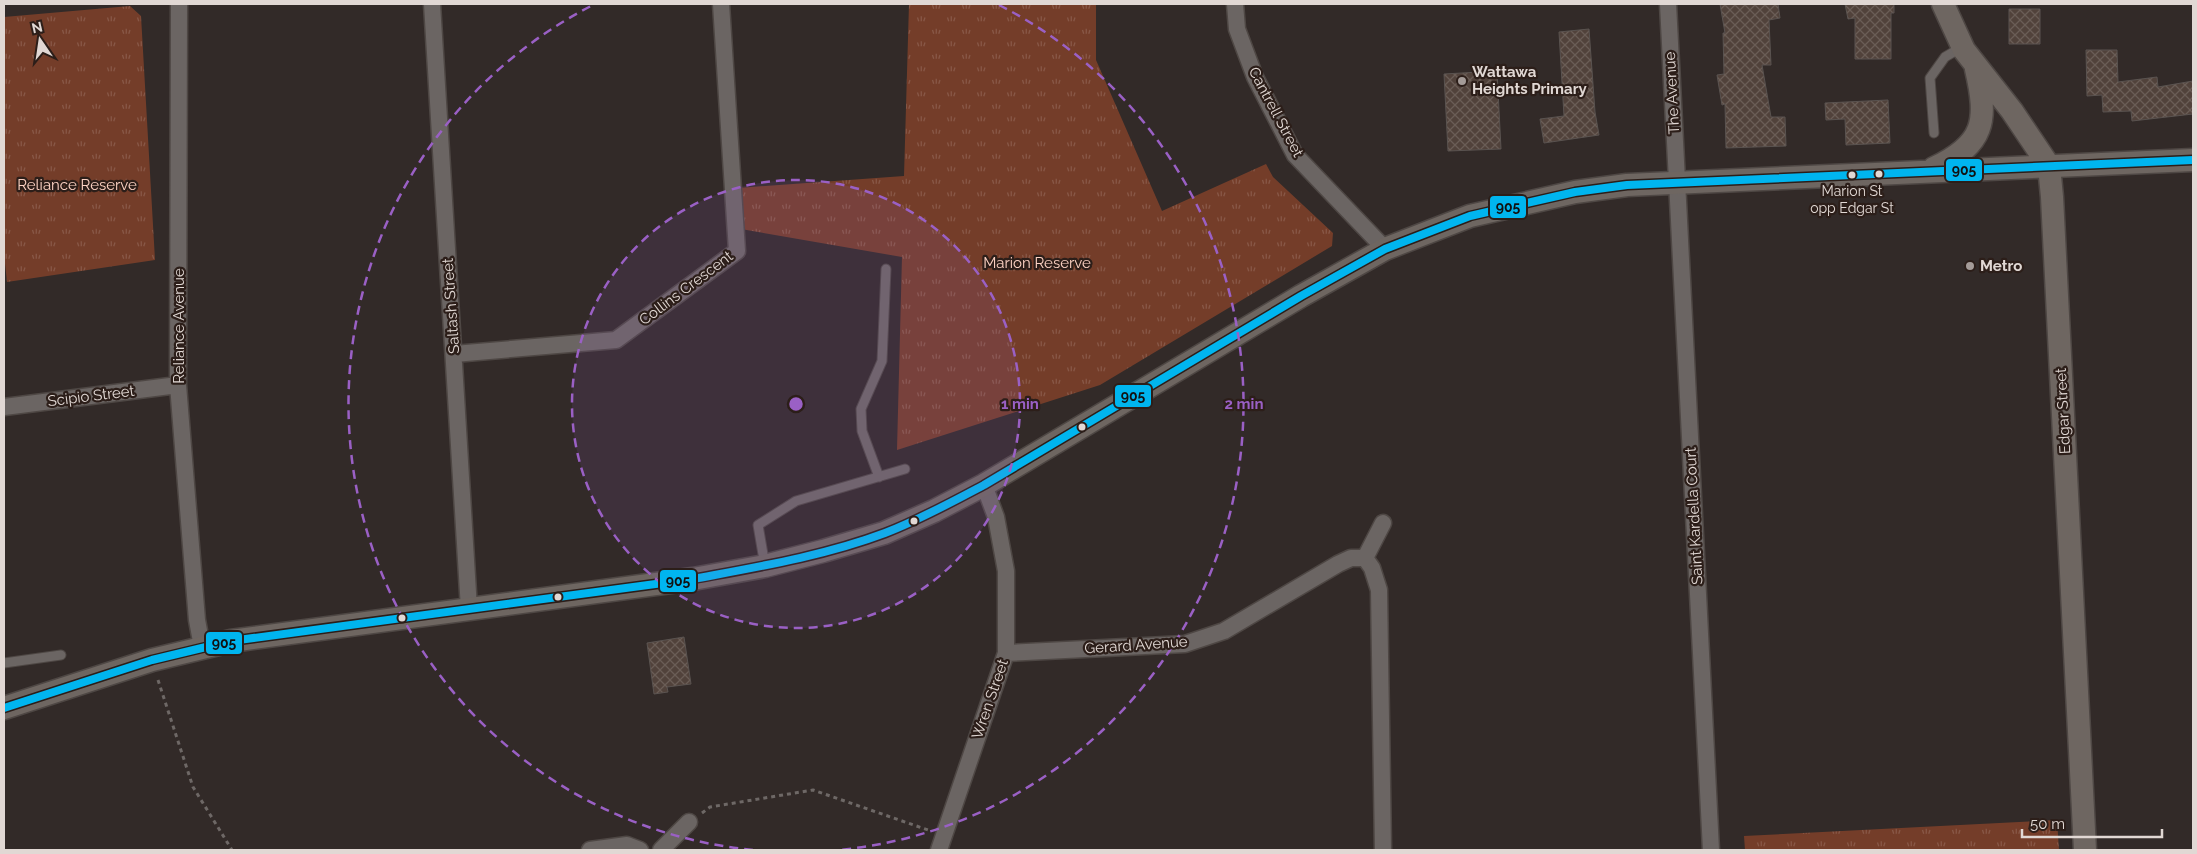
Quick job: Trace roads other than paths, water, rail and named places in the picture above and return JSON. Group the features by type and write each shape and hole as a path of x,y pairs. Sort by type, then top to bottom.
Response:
{"main road":[{"name":"Edgar Street","path":"1943,4 1968,55 2012,111 2049,166 2053,207 2085,850"},
{"path":"1926,171 1955,158 1969,146 1978,133 1983,115 1981,91 1968,55"},
{"path":"4,708 152,660 231,641 693,579 765,566 884,533 984,485 1301,296 1384,249 1470,216 1575,192 1627,185 2193,160"}],"street":[{"name":"Reliance Avenue","path":"179,4 178,385 197,620 202,647"},
{"name":"Saltash Street","path":"432,4 469,609"},
{"name":"Collins Crescent","path":"454,354 616,340 737,251 720,4"},
{"name":"Cantrell Street","path":"1235,4 1237,29 1255,77 1296,155 1384,249"},
{"name":"The Avenue","path":"1668,4 1678,183"},
{"name":"Saint Kardella Court","path":"1678,183 1711,850"},
{"name":"Scipio Street","path":"4,407 178,385"},
{"name":"Wren Street","path":"941,843 1006,653 1006,571 996,518 984,485"},
{"path":"1383,523 1365,558 1372,568 1379,590 1383,850"},
{"name":"Gerard Avenue","path":"1006,653 1185,644 1224,631 1338,564 1351,558 1365,558"},
{"path":"661,850 689,822"},
{"path":"590,850 628,845 640,850"}],"lane":[{"path":"1934,133 1930,78 1945,57 1968,55"},
{"path":"879,477 866,444 861,409 882,361 886,269"},
{"path":"765,566 758,525 796,501 905,469"},
{"path":"4,663 61,655"}],"place":[{"name":"Wattawa Heights Primary","path":"1462,81"},
{"name":"Marion St opp Edgar St","path":"1852,175"},
{"name":"Metro","path":"1970,266"}],"park label":[{"name":"Reliance Reserve","path":"77,185"},
{"name":"Marion Reserve","path":"1037,263"}]}
